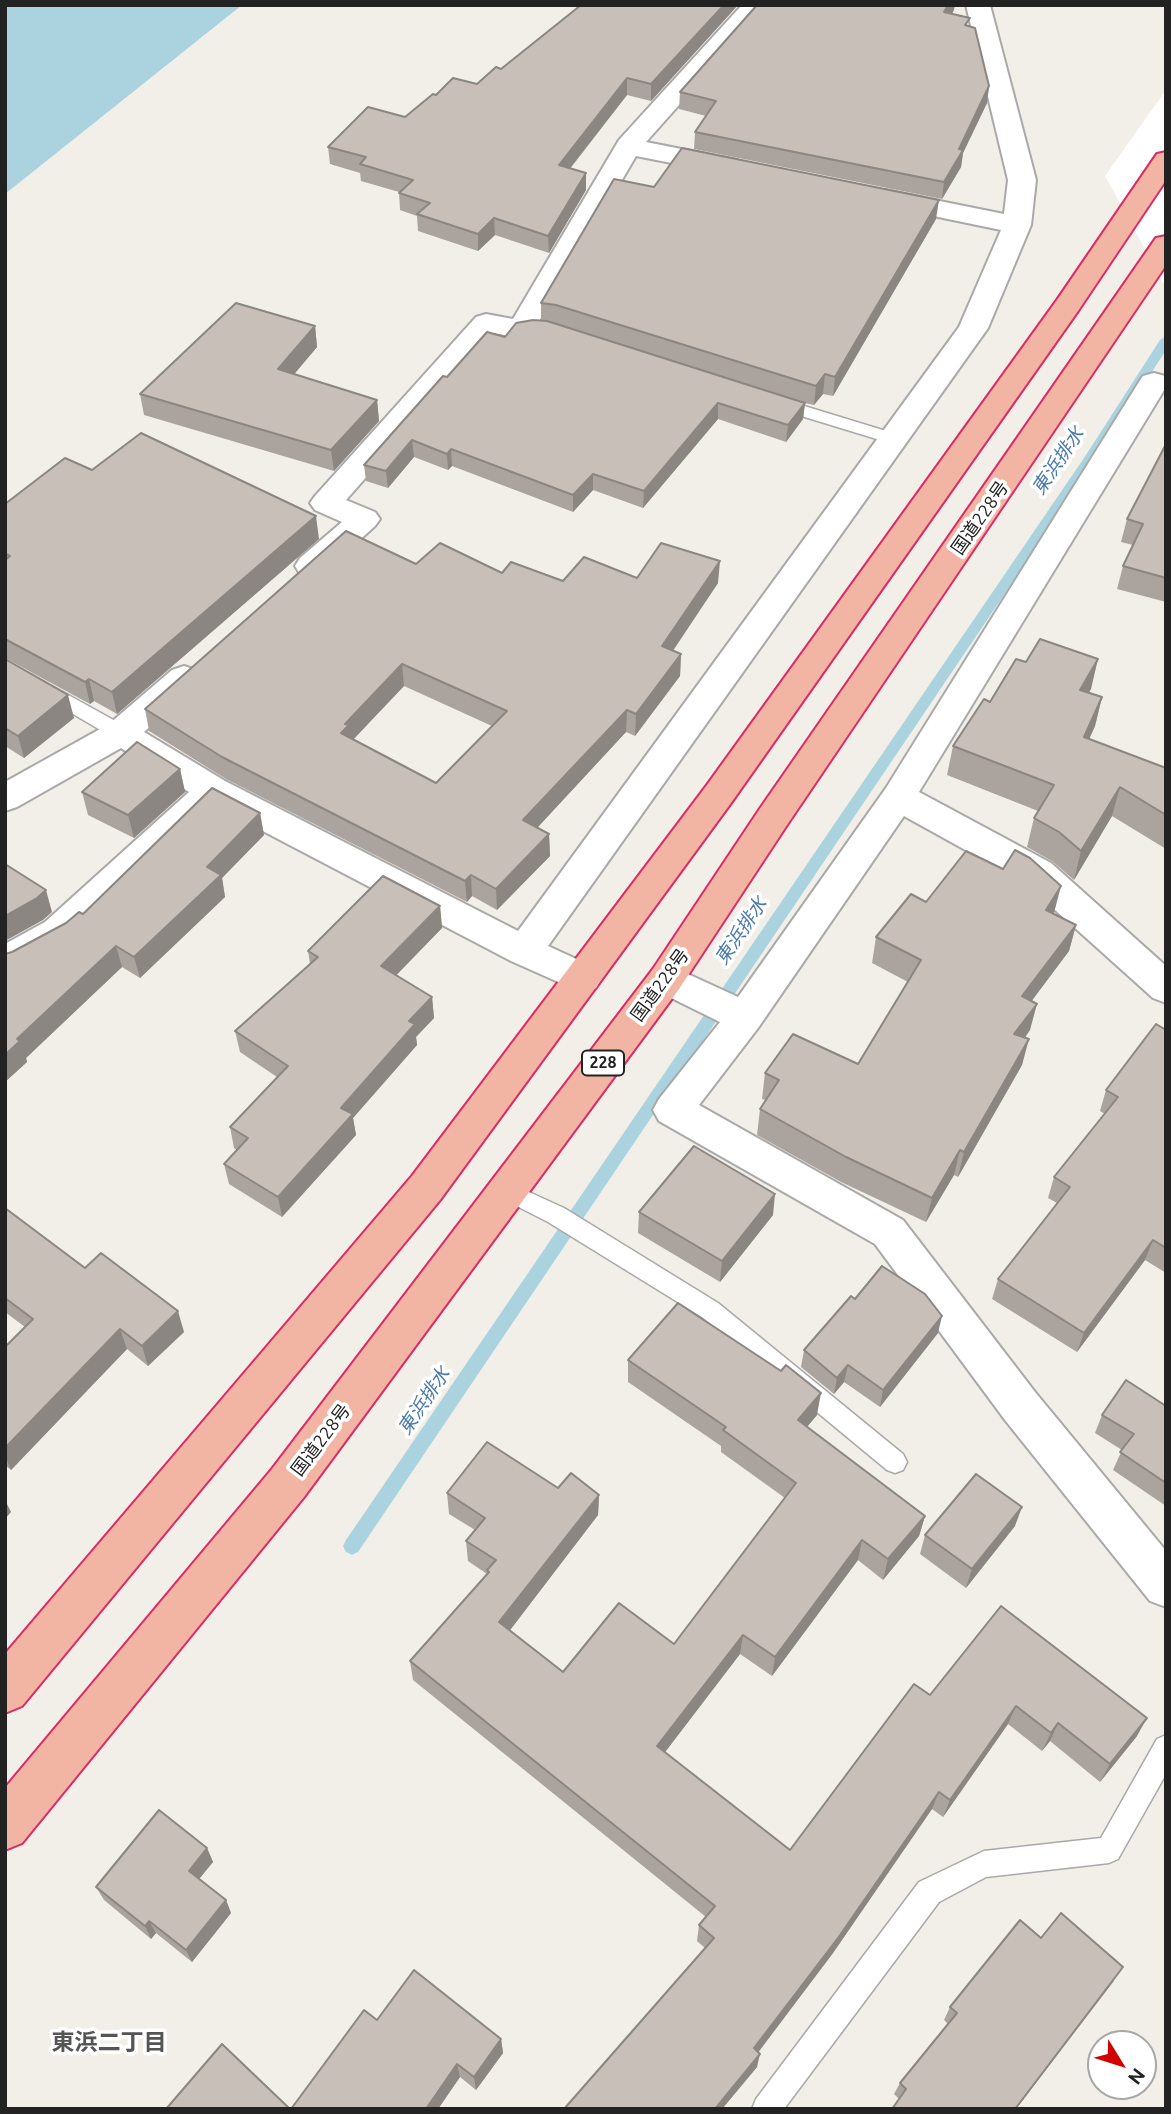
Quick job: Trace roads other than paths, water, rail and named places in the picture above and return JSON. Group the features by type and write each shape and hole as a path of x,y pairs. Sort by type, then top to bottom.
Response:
{"highway":[{"path":"5,1690 17,1655 426,1188 719,794 1068,305 1166,160"},
{"name":"国道228号","path":"5,1826 288,1483 666,979 774,816 1065,396 1159,253"}],"street":[{"path":"293,582 365,519 326,503 486,323 531,329 628,146 756,5"},
{"path":"524,951 973,328 1017,225 1022,180 978,5"},
{"path":"628,146 749,170"},
{"path":"856,192 1017,225"},
{"path":"1154,382 898,797 745,1017 673,1110 889,1232 1020,1406 1166,1586"},
{"path":"5,798 121,733 202,662"},
{"path":"121,733 213,790 524,951 583,978"},
{"path":"5,961 58,932 213,790"},
{"path":"898,797 1038,873 1166,988"},
{"path":"666,979 745,1017"}],"lane":[{"path":"761,397 893,439"},
{"path":"5,666 121,733"},
{"path":"508,1191 555,1215 710,1310 895,1462"},
{"path":"766,2109 929,1892 984,1864 1109,1850 1166,1748"}],"water":[{"path":"5,5 242,5 5,194"}],"waterway":[{"name":"東浜排水","path":"352,1546 1089,460 1166,340"}],"district":[{"name":"東浜二丁目","path":"109,2042"}]}
